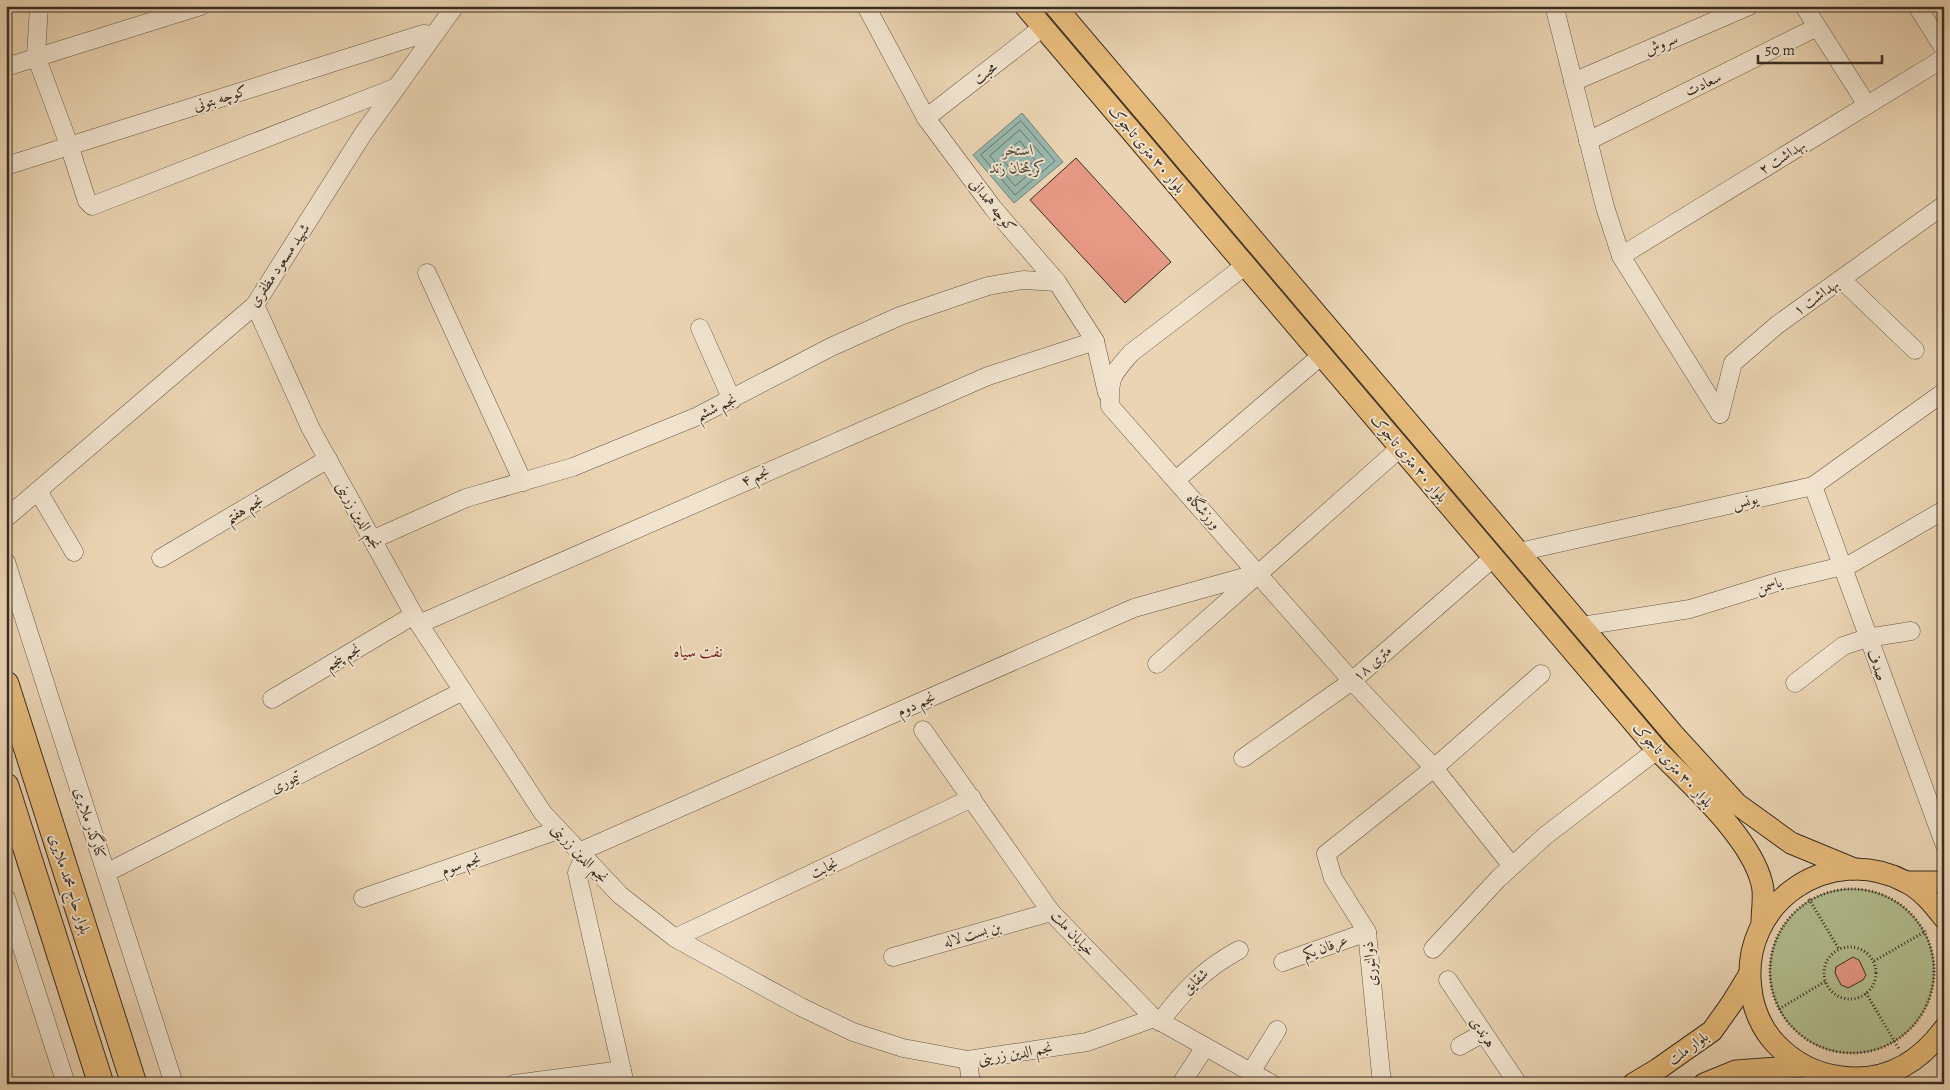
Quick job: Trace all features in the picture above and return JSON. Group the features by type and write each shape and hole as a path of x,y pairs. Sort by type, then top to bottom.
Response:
{"highway":[{"name":"بلوار حاج محمد ملایری","path":"6,684 134,1084"},
{"name":"بلوار حاج محمد ملایری","path":"6,786 101,1084"}],"main road":[{"name":"بلوار ۳۰ متری تاجوک","path":"1025,6 1657,750 1724,820 1748,852 1762,884 1762,922"},
{"name":"بلوار ۳۰ متری تاجوک","path":"1055,6 1674,735 1737,804 1791,843 1854,869"},
{"path":"1937,923 1928,898 1906,882 1881,872 1854,869 1826,872 1805,892 1779,900 1762,922 1752,948 1749,975 1752,998 1759,1020 1780,1048 1803,1066 1828,1076 1863,1081 1883,1075 1908,1064 1930,1047 1944,1029"},
{"path":"1906,882 1944,882"},
{"name":"بلوار ملت","path":"1633,1084 1712,1031 1749,975"},
{"path":"1704,1084 1736,1071 1803,1066"}],"street":[{"path":"39,6 36,56 70,146 87,201 92,206 397,86"},
{"path":"6,67 36,56 201,6"},
{"name":"شهید مسعود مظفری","path":"6,518 255,305 363,134 455,6"},
{"name":"کوچه همدانی","path":"866,6 926,118 993,208 1057,282 1095,341 1110,406"},
{"name":"سروش","path":"1573,82 1749,6"},
{"path":"1804,6 1867,105"},
{"path":"1917,6 1944,49"},
{"path":"1555,9 1605,207 1621,256"},
{"name":"محبت","path":"926,118 1043,27"},
{"name":"سعادت","path":"1588,141 1817,27"},
{"name":"کوچه بتونی","path":"6,166 423,34 434,35"},
{"name":"بهداشت ۲","path":"1621,256 1944,58"},
{"name":"بهداشت ۱","path":"1621,256 1720,414 1733,363 1777,325 1944,205"},
{"path":"1110,406 1109,382 1131,353 1246,265"},
{"path":"427,273 523,482"},
{"name":"نجم ششم","path":"374,539 466,498 573,467 732,400 831,346 900,316 988,286 1023,280 1057,282"},
{"path":"1841,280 1915,350"},
{"name":"نجم الدین زرینی","path":"255,305 311,430 374,539 417,619 543,813 620,895 675,938 802,1007 853,1032 903,1048 968,1060 1087,1042 1157,1020"},
{"path":"700,328 732,400"},
{"name":"نجم ۴","path":"417,619 988,376 1095,341"},
{"path":"1176,480 1322,355"},
{"name":"یونس","path":"1519,552 1813,486 1944,392"},
{"name":"ورزشگاه","path":"1110,406 1259,573 1352,681 1434,768 1512,866"},
{"path":"1157,664 1400,448"},
{"name":"نجم هفتم","path":"161,558 328,459"},
{"name":"صدف","path":"1813,486 1840,567 1944,843"},
{"path":"38,492 74,552"},
{"name":"یاسمن","path":"1582,626 1690,609 1780,581 1851,564 1943,514"},
{"name":"۱۸ متری","path":"1243,758 1352,681 1494,557"},
{"name":"کنارگذر ملایری","path":"6,562 174,1084"},
{"name":"نجم دوم","path":"582,854 1134,608 1259,573"},
{"name":"نجم پنجم","path":"272,699 417,619"},
{"path":"1795,683 1843,646 1867,638 1911,630"},
{"path":"1434,768 1541,674"},
{"name":"تیموری","path":"106,873 463,691"},
{"name":"خیابان ملت","path":"923,730 1051,912 1157,1020 1272,1084"},
{"path":"1433,949 1512,866 1545,836 1657,750"},
{"name":"ذوالنوری","path":"1382,1084 1367,932 1334,878 1326,854 1434,768"},
{"name":"نجابت","path":"675,938 972,798"},
{"name":"نجم سوم","path":"363,898 558,830"},
{"path":"514,1084 623,1077 577,873 582,854"},
{"path":"6,898 66,1084"},
{"name":"بن بست لاله","path":"893,957 1051,912"},
{"name":"عرفان یکم","path":"1283,962 1367,932"},
{"name":"شقایق","path":"1157,1020 1197,977 1218,961 1239,950"},
{"name":"هرندی","path":"1448,980 1518,1084"},
{"path":"1251,1072 1277,1030"},
{"path":"1460,1046 1483,1033"},
{"path":"1182,1084 1205,1046"},
{"path":"968,1060 971,1084"}],"path":[{"path":"1849,888 1882,894 1899,903 1913,916 1925,932 1932,950 1933,984 1926,1006 1914,1025 1894,1041 1862,1052 1839,1052 1815,1044 1801,1035 1789,1024 1779,1009 1770,979 1773,948 1779,933 1805,892 1849,888"},
{"path":"1805,892 1839,949"},
{"path":"1874,961 1925,932 1937,923"},
{"path":"1855,947 1869,954 1874,961 1876,975 1871,988 1866,993 1853,998 1839,996 1829,988 1826,981 1825,966 1832,954 1839,949 1855,947"},
{"path":"1759,1020 1826,981"},
{"path":"1866,993 1908,1064"}],"green space":[{"path":"1844,889 1860,889 1883,895 1898,903 1910,913 1920,925 1928,940 1934,963 1934,979 1928,1002 1920,1017 1910,1029 1898,1039 1883,1047 1860,1053 1844,1053 1821,1047 1806,1039 1784,1017 1774,995 1770,979 1770,963 1776,940 1784,925 1806,903 1828,893"}],"water":[{"name":"استخر کریمخان زند","path":"1022,113 1063,162 1014,203 973,155"}],"building":[{"path":"1076,158 1171,262 1125,303 1030,200"},
{"path":"1853,957 1859,960 1866,975 1863,980 1848,988 1841,985 1835,973 1836,967"}],"district":[{"name":"نفت سیاه","path":"698,651"}]}
